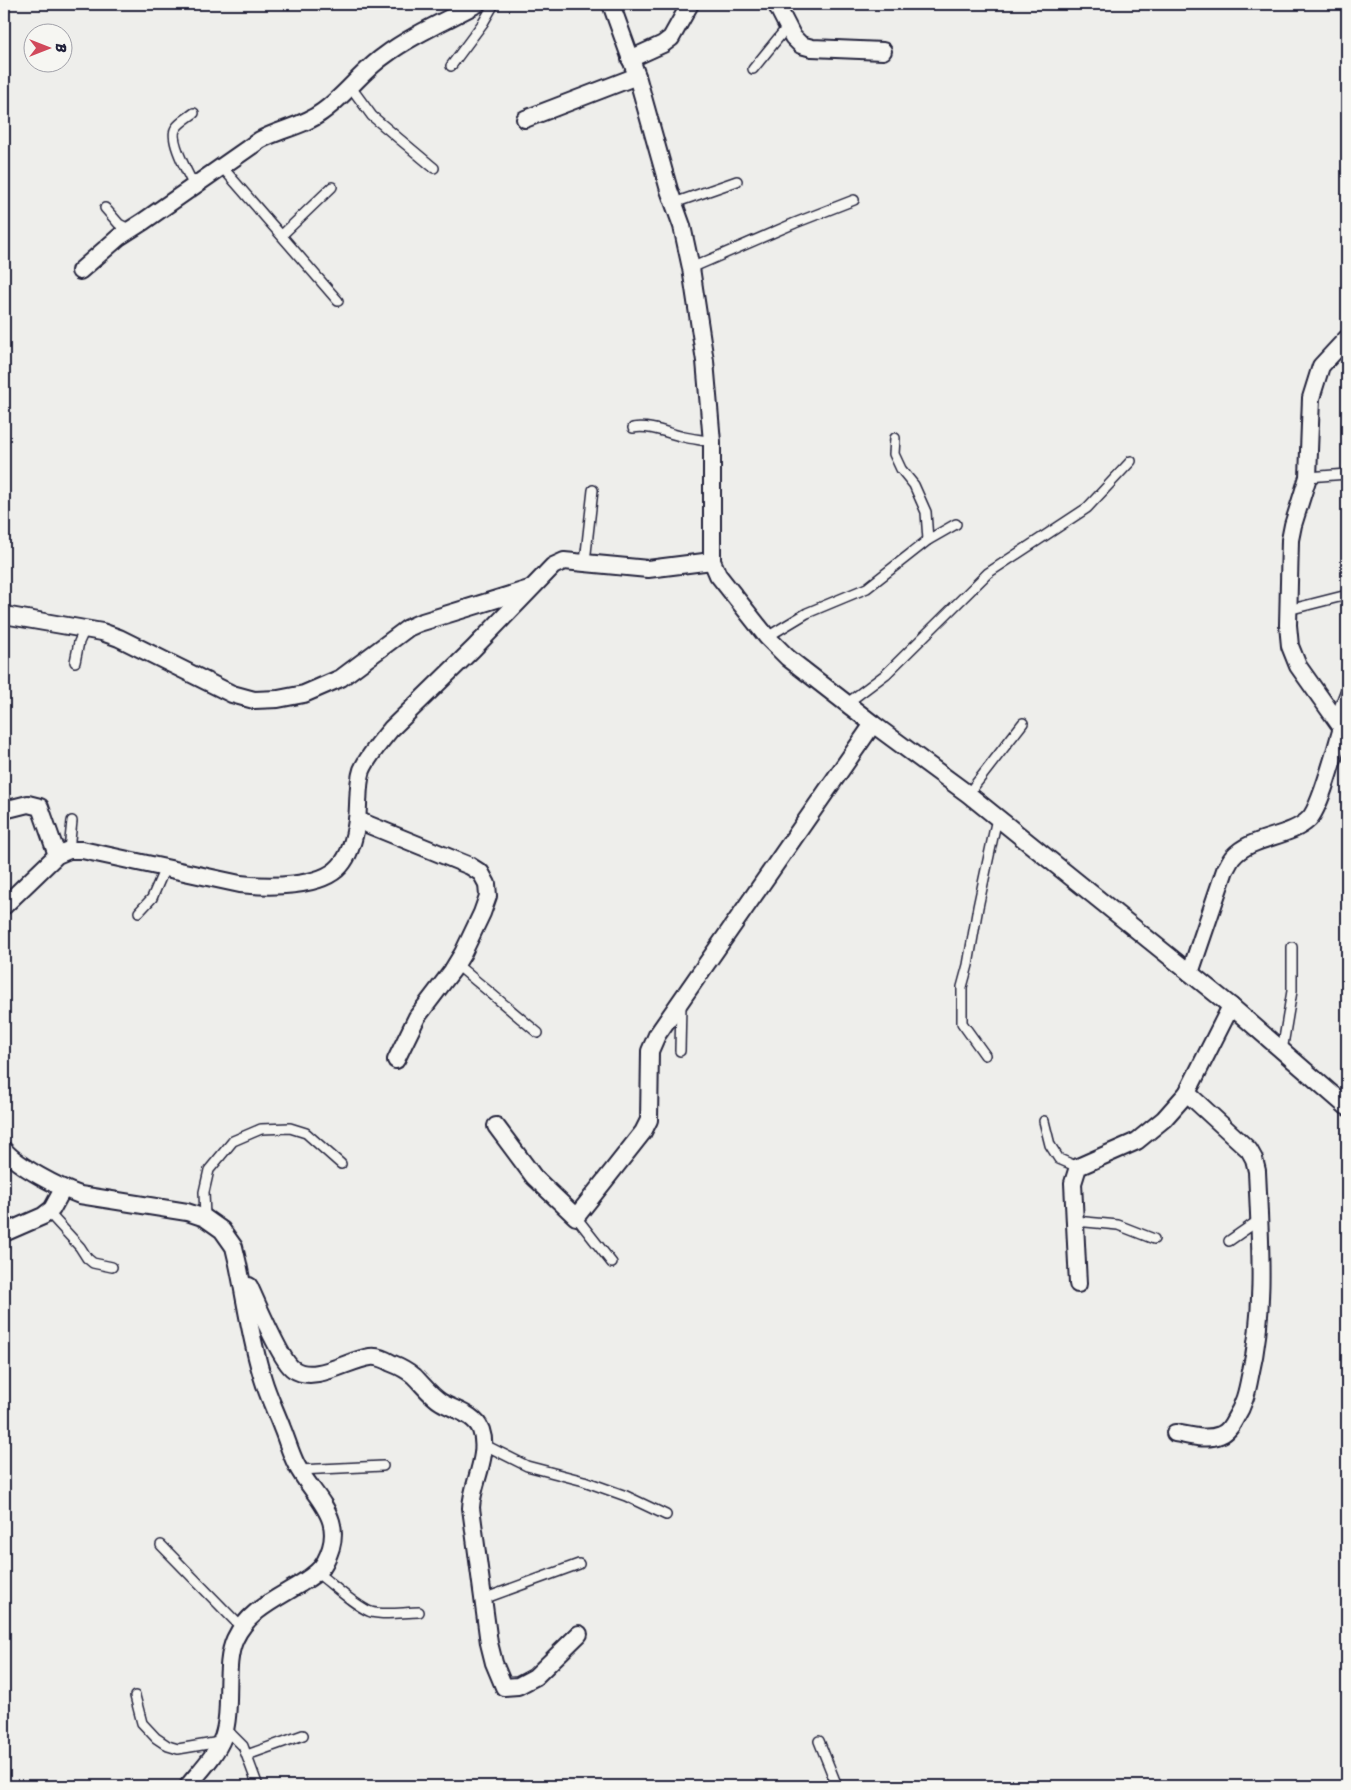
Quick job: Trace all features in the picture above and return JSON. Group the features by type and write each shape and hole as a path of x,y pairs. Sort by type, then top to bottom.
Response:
{"street":[{"path":"80,271 119,236 131,230 222,166 272,134 318,115 386,54 477,4"},
{"path":"611,4 637,76 669,190 682,226 692,268 705,361 712,442 712,561 718,575 767,637 788,658 846,704 968,794 1231,1006 1347,1107"},
{"path":"630,58 671,38 690,4"},
{"path":"776,4 794,37 801,45 812,48 883,50"},
{"path":"525,119 637,76"},
{"path":"1190,973 1225,870 1234,856 1247,847 1297,827 1310,818 1317,804 1341,725 1298,666 1290,646 1288,610 1290,540 1308,477 1312,398 1321,366 1347,338"},
{"path":"4,906 63,853 82,850 240,884 258,886 300,883 321,878 340,867 351,848 357,820 363,769 382,740 553,566 564,561 648,569 712,561"},
{"path":"4,615 102,632 120,638 232,694 254,700 278,699 304,694 341,678 408,628 419,622 532,589"},
{"path":"496,1126 534,1177 576,1217 643,1132 649,1120 650,1051 657,1035 873,724"},
{"path":"4,810 28,804 40,807 63,853"},
{"path":"357,820 470,866 481,873 487,884 488,896 463,953 417,1017 396,1060"},
{"path":"1078,1284 1073,1183 1078,1167 1137,1140 1164,1120 1186,1093 1231,1006"},
{"path":"1175,1433 1202,1437 1220,1435 1230,1428 1243,1406 1254,1361 1260,1317 1261,1271 1257,1171 1252,1155 1249,1150 1186,1093"},
{"path":"4,1150 11,1158 63,1189 80,1195 186,1212 205,1218 222,1230 234,1247 263,1380 299,1470 327,1509 333,1529 331,1549 324,1564 316,1572 252,1614 241,1627 233,1642 230,1660 227,1720 223,1735 215,1753 188,1786"},
{"path":"4,1233 43,1216 52,1209 63,1189"},
{"path":"238,1264 284,1358 293,1369 305,1374 317,1374 362,1358 382,1358 405,1369 441,1402 471,1417 480,1429 483,1457 471,1494 470,1508 494,1663 504,1687 518,1686 535,1677 579,1634"}],"lane":[{"path":"452,66 483,23 494,4"},
{"path":"753,69 788,26"},
{"path":"350,86 372,116 434,168"},
{"path":"194,113 176,128 174,136 180,156 194,186"},
{"path":"222,166 338,301"},
{"path":"674,203 737,181"},
{"path":"282,235 332,186"},
{"path":"692,268 854,200"},
{"path":"105,208 119,224 131,230"},
{"path":"633,428 657,429 712,442"},
{"path":"895,438 894,454 901,468 914,485 926,512 928,540"},
{"path":"846,704 886,674 988,573 1087,508 1131,460"},
{"path":"1308,477 1347,474"},
{"path":"585,562 594,490"},
{"path":"767,637 807,613 867,588 928,540 956,524"},
{"path":"1288,610 1347,595"},
{"path":"75,662 79,642 85,630"},
{"path":"1341,725 1347,687"},
{"path":"968,794 1024,723"},
{"path":"985,1055 962,1023 961,996 997,818"},
{"path":"63,853 72,821"},
{"path":"139,912 152,898 165,868"},
{"path":"1282,1051 1292,991 1292,947"},
{"path":"456,964 538,1033"},
{"path":"680,1051 682,999"},
{"path":"1044,1120 1050,1145 1059,1159 1078,1167"},
{"path":"205,1218 204,1192 209,1170 232,1141 261,1128 290,1128 306,1133 341,1164"},
{"path":"48,1212 80,1247 87,1258 93,1263 112,1267"},
{"path":"576,1217 612,1263"},
{"path":"1229,1241 1259,1220"},
{"path":"1075,1221 1118,1225 1154,1239"},
{"path":"483,1444 527,1466 584,1481 626,1496 666,1515"},
{"path":"299,1470 383,1466"},
{"path":"161,1545 241,1627"},
{"path":"483,1599 579,1564"},
{"path":"316,1572 371,1612 419,1612"},
{"path":"135,1696 142,1723 156,1738 168,1746 178,1749 223,1735 243,1746 258,1786"},
{"path":"247,1755 303,1735"},
{"path":"819,1741 837,1786"}]}
